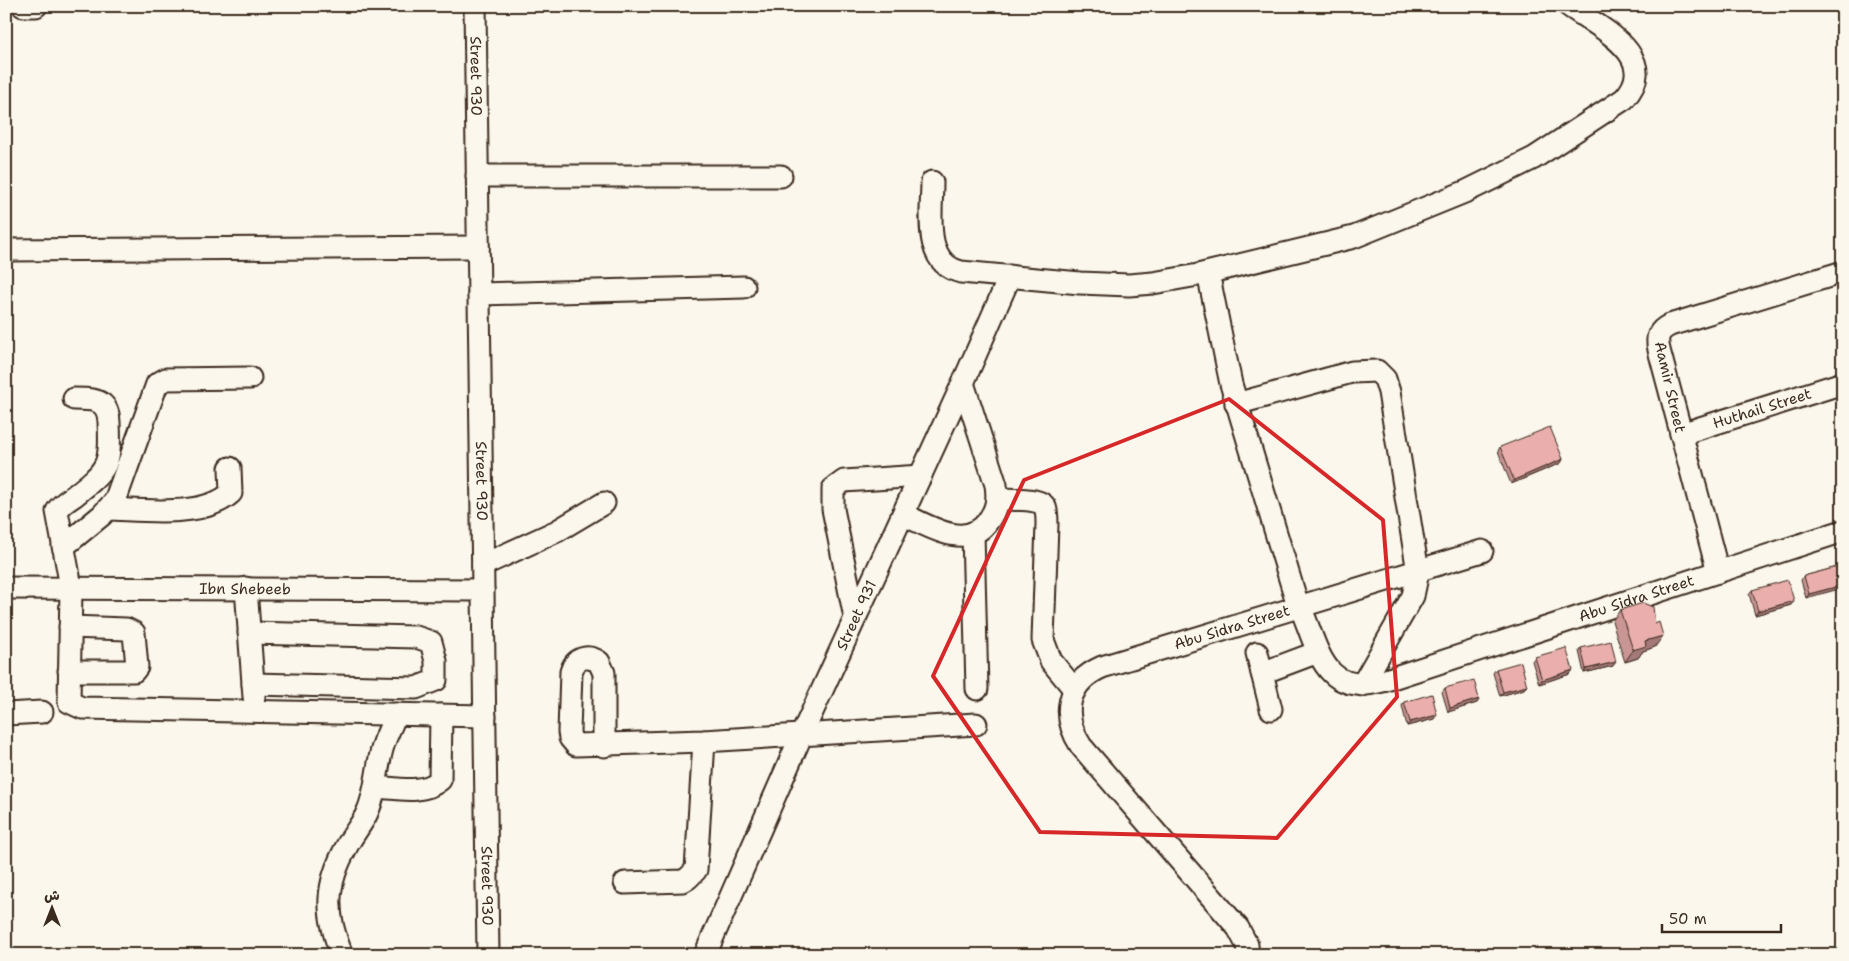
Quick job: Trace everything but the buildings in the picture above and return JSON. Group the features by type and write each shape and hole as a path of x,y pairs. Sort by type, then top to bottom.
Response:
{"street":[{"path":"23,6 36,6"},
{"name":"Street 930","path":"475,6 488,955"},
{"path":"932,182 934,248 941,262 961,272 1080,283 1129,285 1177,280 1354,237 1398,221 1467,191 1534,158 1624,99 1631,91 1637,71 1629,51 1569,6"},
{"path":"477,176 780,176"},
{"path":"6,250 478,247"},
{"name":"Aamir Street","path":"1718,572 1657,341 1661,329 1843,272"},
{"path":"1208,273 1236,404 1299,609 1482,551"},
{"name":"Street 931","path":"705,955 802,734 1010,276"},
{"path":"479,294 744,287"},
{"path":"1236,404 1352,372 1377,371 1385,379 1389,392 1418,572 1413,596 1362,685"},
{"path":"63,547 108,509 119,492 157,384 166,379 250,378"},
{"path":"903,514 944,533 958,536 973,533 986,525 994,514 998,500 996,485 963,383"},
{"name":"Huthail Street","path":"1681,434 1843,383"},
{"path":"74,399 94,399 106,406 110,446 106,466 98,476 57,511 71,587 69,702 82,708 485,716"},
{"path":"108,509 170,510 208,505 231,493 230,468"},
{"path":"855,618 833,509 833,489 844,480 920,476"},
{"path":"998,500 1034,500 1041,502 1045,506 1047,524 1043,640 1051,661 1075,690 1069,707 1070,725 1081,746 1238,928 1247,945 1248,955"},
{"path":"483,565 558,531 604,503"},
{"name":"Abu Sidra Street","path":"1075,690 1086,676 1102,667 1292,609 1299,609 1303,614 1326,667 1338,678 1362,685 1843,531"},
{"path":"973,533 977,689"},
{"name":"Ibn Shebeeb","path":"6,588 483,590"},
{"path":"246,588 254,712"},
{"path":"69,671 134,671 137,667 134,633 126,629 70,627"},
{"path":"249,632 416,637 430,642 436,661 436,680 416,688 253,684"},
{"path":"1270,709 1260,663 1318,652"},
{"path":"6,714 42,712"},
{"path":"342,955 332,931 328,902 332,877 347,846 367,813 376,787 383,746 396,714"},
{"path":"376,787 419,790 434,785 440,780 441,716"},
{"path":"604,746 976,724"},
{"path":"625,883 683,881 696,870 704,741"}],"highlighted area":[{"path":"1229,399 1383,520 1397,697 1277,838 1040,832 933,676 1024,480"}]}
